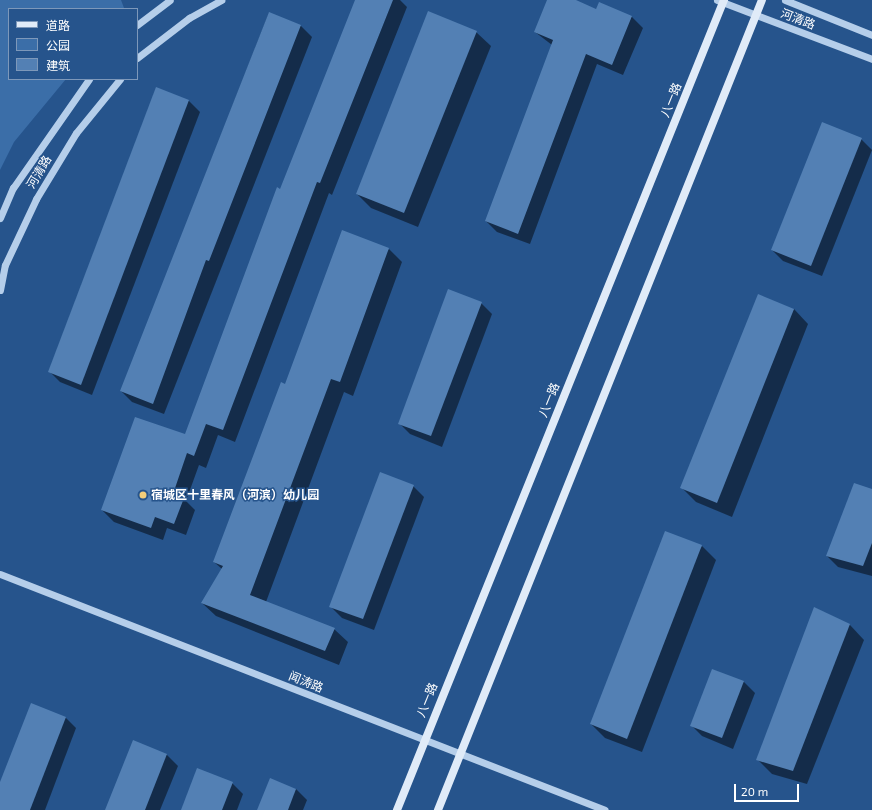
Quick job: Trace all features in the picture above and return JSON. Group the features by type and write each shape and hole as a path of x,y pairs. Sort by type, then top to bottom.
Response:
{"main road":[{"path":"438,810 762,0"},
{"name":"八一路","path":"397,810 722,1"}],"street":[{"path":"138,24 170,0"},
{"path":"138,57 189,18 221,0"},
{"name":"河清路","path":"785,0 872,35"},
{"name":"河清路","path":"722,1 872,59"},
{"name":"河清路","path":"0,218 13,188 88,80"},
{"name":"河清路","path":"0,290 6,265 36,199 76,132 119,80"},
{"name":"闻涛路","path":"0,574 424,740 460,752 605,810"}],"green space":[{"path":"0,0 121,0 124,8 8,8 8,80 65,80 14,142 0,170"}],"building":[{"path":"355,0 393,0 320,183 317,182 223,430 206,424 194,456 187,453 173,494 184,498 174,524 155,517 151,528 101,510 135,417 185,434 277,187 280,189"},
{"path":"547,0 576,0 596,9 599,2 632,16 612,65 586,54 518,234 485,221 553,40 534,32"},
{"path":"428,11 477,31 404,213 356,194"},
{"path":"269,12 301,25 209,261 206,260 153,404 120,391"},
{"path":"156,87 189,100 81,385 48,372"},
{"path":"822,122 862,138 811,266 771,250"},
{"path":"342,230 389,248 340,382 331,379 250,595 335,628 325,651 201,603 223,566 213,562 281,382 285,384"},
{"path":"448,289 482,302 431,436 398,424"},
{"path":"758,294 794,309 717,503 680,488"},
{"path":"380,472 414,485 363,619 329,607"},
{"path":"854,483 872,489 872,543 863,566 826,556"},
{"path":"665,531 702,545 627,739 590,724"},
{"path":"814,607 850,624 793,771 756,760"},
{"path":"712,669 744,681 722,738 690,726"},
{"path":"31,703 66,717 30,810 0,810 0,782"},
{"path":"133,740 167,754 145,810 105,810"},
{"path":"197,768 233,782 222,810 181,810"},
{"path":"270,778 296,789 288,810 257,810"}],"place":[{"name":"宿城区十里春风（河滨）幼儿园","path":"143,495"}]}
